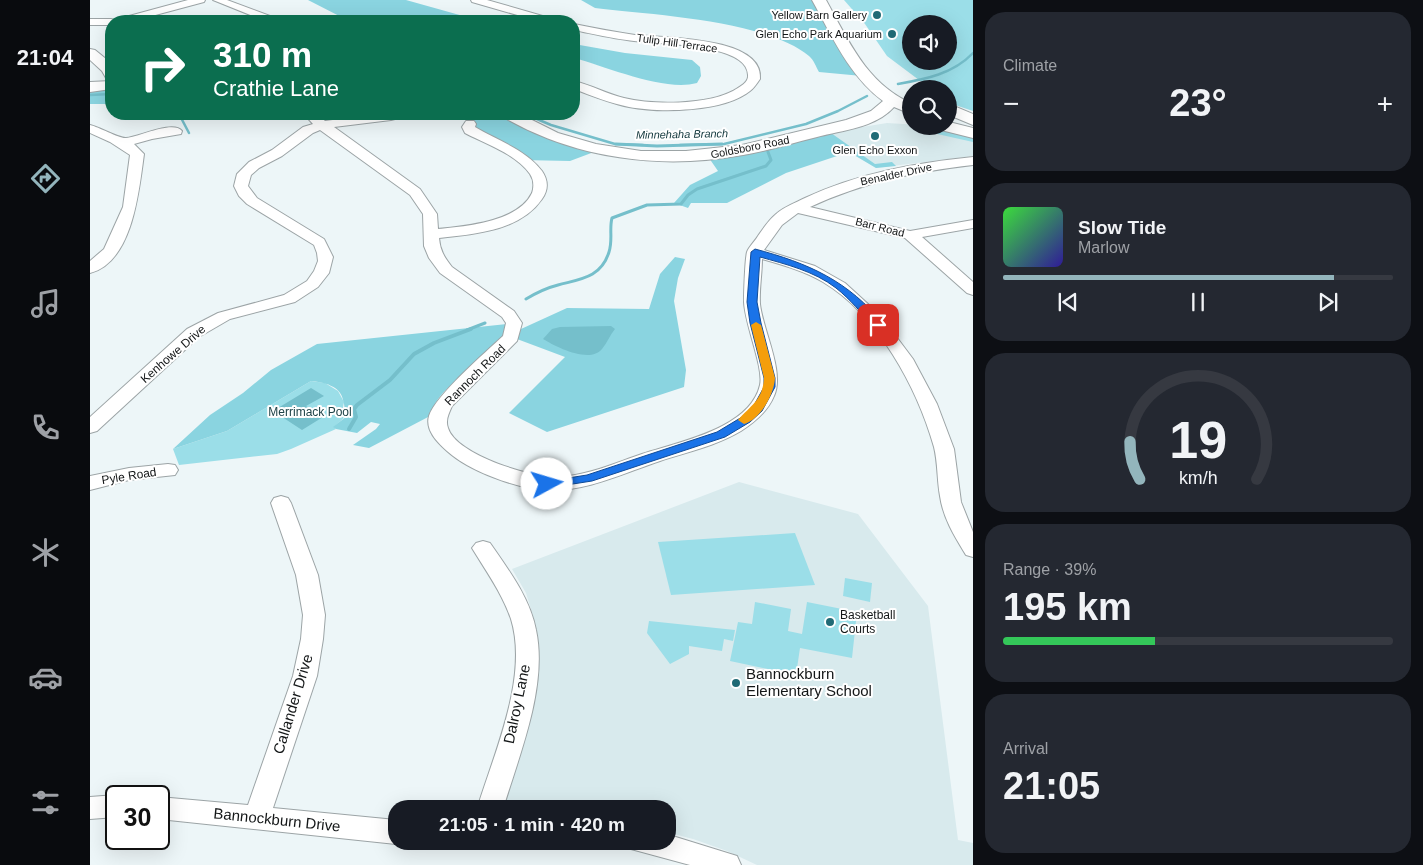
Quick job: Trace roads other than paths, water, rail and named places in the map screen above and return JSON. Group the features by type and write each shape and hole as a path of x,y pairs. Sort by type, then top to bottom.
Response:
{"main road":[{"path":"819,0 858,70 870,84 902,111"},
{"path":"90,53 105,66"},
{"path":"870,84 902,95"},
{"path":"90,87 105,86"},
{"path":"890,100 902,98"},
{"path":"882,119 890,100"},
{"path":"848,125 882,119 897,114 902,116"},
{"path":"957,116 973,120"},
{"path":"957,118 973,126"},
{"name":"Goldsboro Road","path":"520,120 551,136 581,145 618,153 669,157 732,152 848,125 902,119"},
{"path":"957,129 973,133"}],"street":[{"path":"150,15 180,2 200,0"},
{"path":"218,0 258,15"},
{"path":"482,1 529,15"},
{"path":"90,22 105,22"},
{"name":"Tulip Hill Terrace","path":"580,28 633,38 719,48 745,59 752,66 755,75 753,82 732,96 703,102 664,106 637,105 620,101 580,86"},
{"name":"Rannoch Road","path":"317,120 415,192 430,214 432,246 441,264 446,270 512,318 514,328 512,337 446,402 439,415 439,430 453,447 505,475 547,484 588,478 721,434 746,419 758,408 769,387 770,378 752,302 755,252"},
{"path":"322,125 360,120"},
{"path":"432,234 472,229 503,222 523,211 535,201 541,189 540,178 532,168 470,130 468,127 470,124"},
{"name":"Kenhowe Drive","path":"90,427 193,333 229,314 283,301 300,293 318,278 324,268 326,256 319,242 252,201 244,193 241,186 242,179 248,169 286,147 308,130 322,125"},
{"path":"90,268 108,255 112,249 130,207 137,154 122,144 92,131"},
{"path":"122,144 150,135 176,131"},
{"name":"Benalder Drive","path":"755,252 782,217 829,191 867,178 925,167 973,161"},
{"name":"Barr Road","path":"796,208 910,235 973,290"},
{"path":"910,235 973,224"},
{"path":"755,252 798,265 839,286 878,325 906,361 927,400 944,450 951,503 973,550"},
{"name":"Pyle Road","path":"90,483 128,474 168,470"},
{"name":"Callander Drive","path":"256,818 305,676 312,640 314,615 306,575 281,503"},
{"name":"Dalroy Lane","path":"483,548 496,567 516,605 525,629 528,654 522,695 493,800"},
{"path":"90,808 105,807"},
{"name":"Bannockburn Drive","path":"170,809 388,831"},
{"path":"676,847 727,865"}],"waterway":[{"name":"Minnehaha Branch","path":"898,84 929,78 948,71 973,53"},
{"name":"Minnehaha Branch","path":"90,95 105,94"},
{"name":"Minnehaha Branch","path":"716,144 724,144 806,124 838,111 867,96"},
{"path":"182,120 189,133"},
{"name":"Minnehaha Branch","path":"539,120 619,144"},
{"name":"Minnehaha Branch","path":"619,144 643,145"},
{"name":"Minnehaha Branch","path":"619,144 657,146 716,144"},
{"name":"Minnehaha Branch","path":"680,145 716,144"},
{"name":"Minnehaha Branch","path":"716,144 722,144"},
{"path":"526,299 549,288 582,279 601,267 610,248 612,218 647,205 681,204 688,195 697,189 766,166 771,160 768,152"},
{"path":"467,330 485,323"},
{"path":"349,429 356,417 354,409 357,405 390,380 414,354 434,343 471,329"}],"place":[{"name":"Yellow Barn Gallery","path":"877,15"},
{"name":"Glen Echo Park Aquarium","path":"892,34"},
{"name":"Glen Echo Exxon","path":"875,136"},
{"name":"Basketball Courts","path":"830,622"},
{"name":"Bannockburn Elementary School","path":"736,683"}],"park label":[{"name":"Merrimack Pool","path":"310,412"}]}
